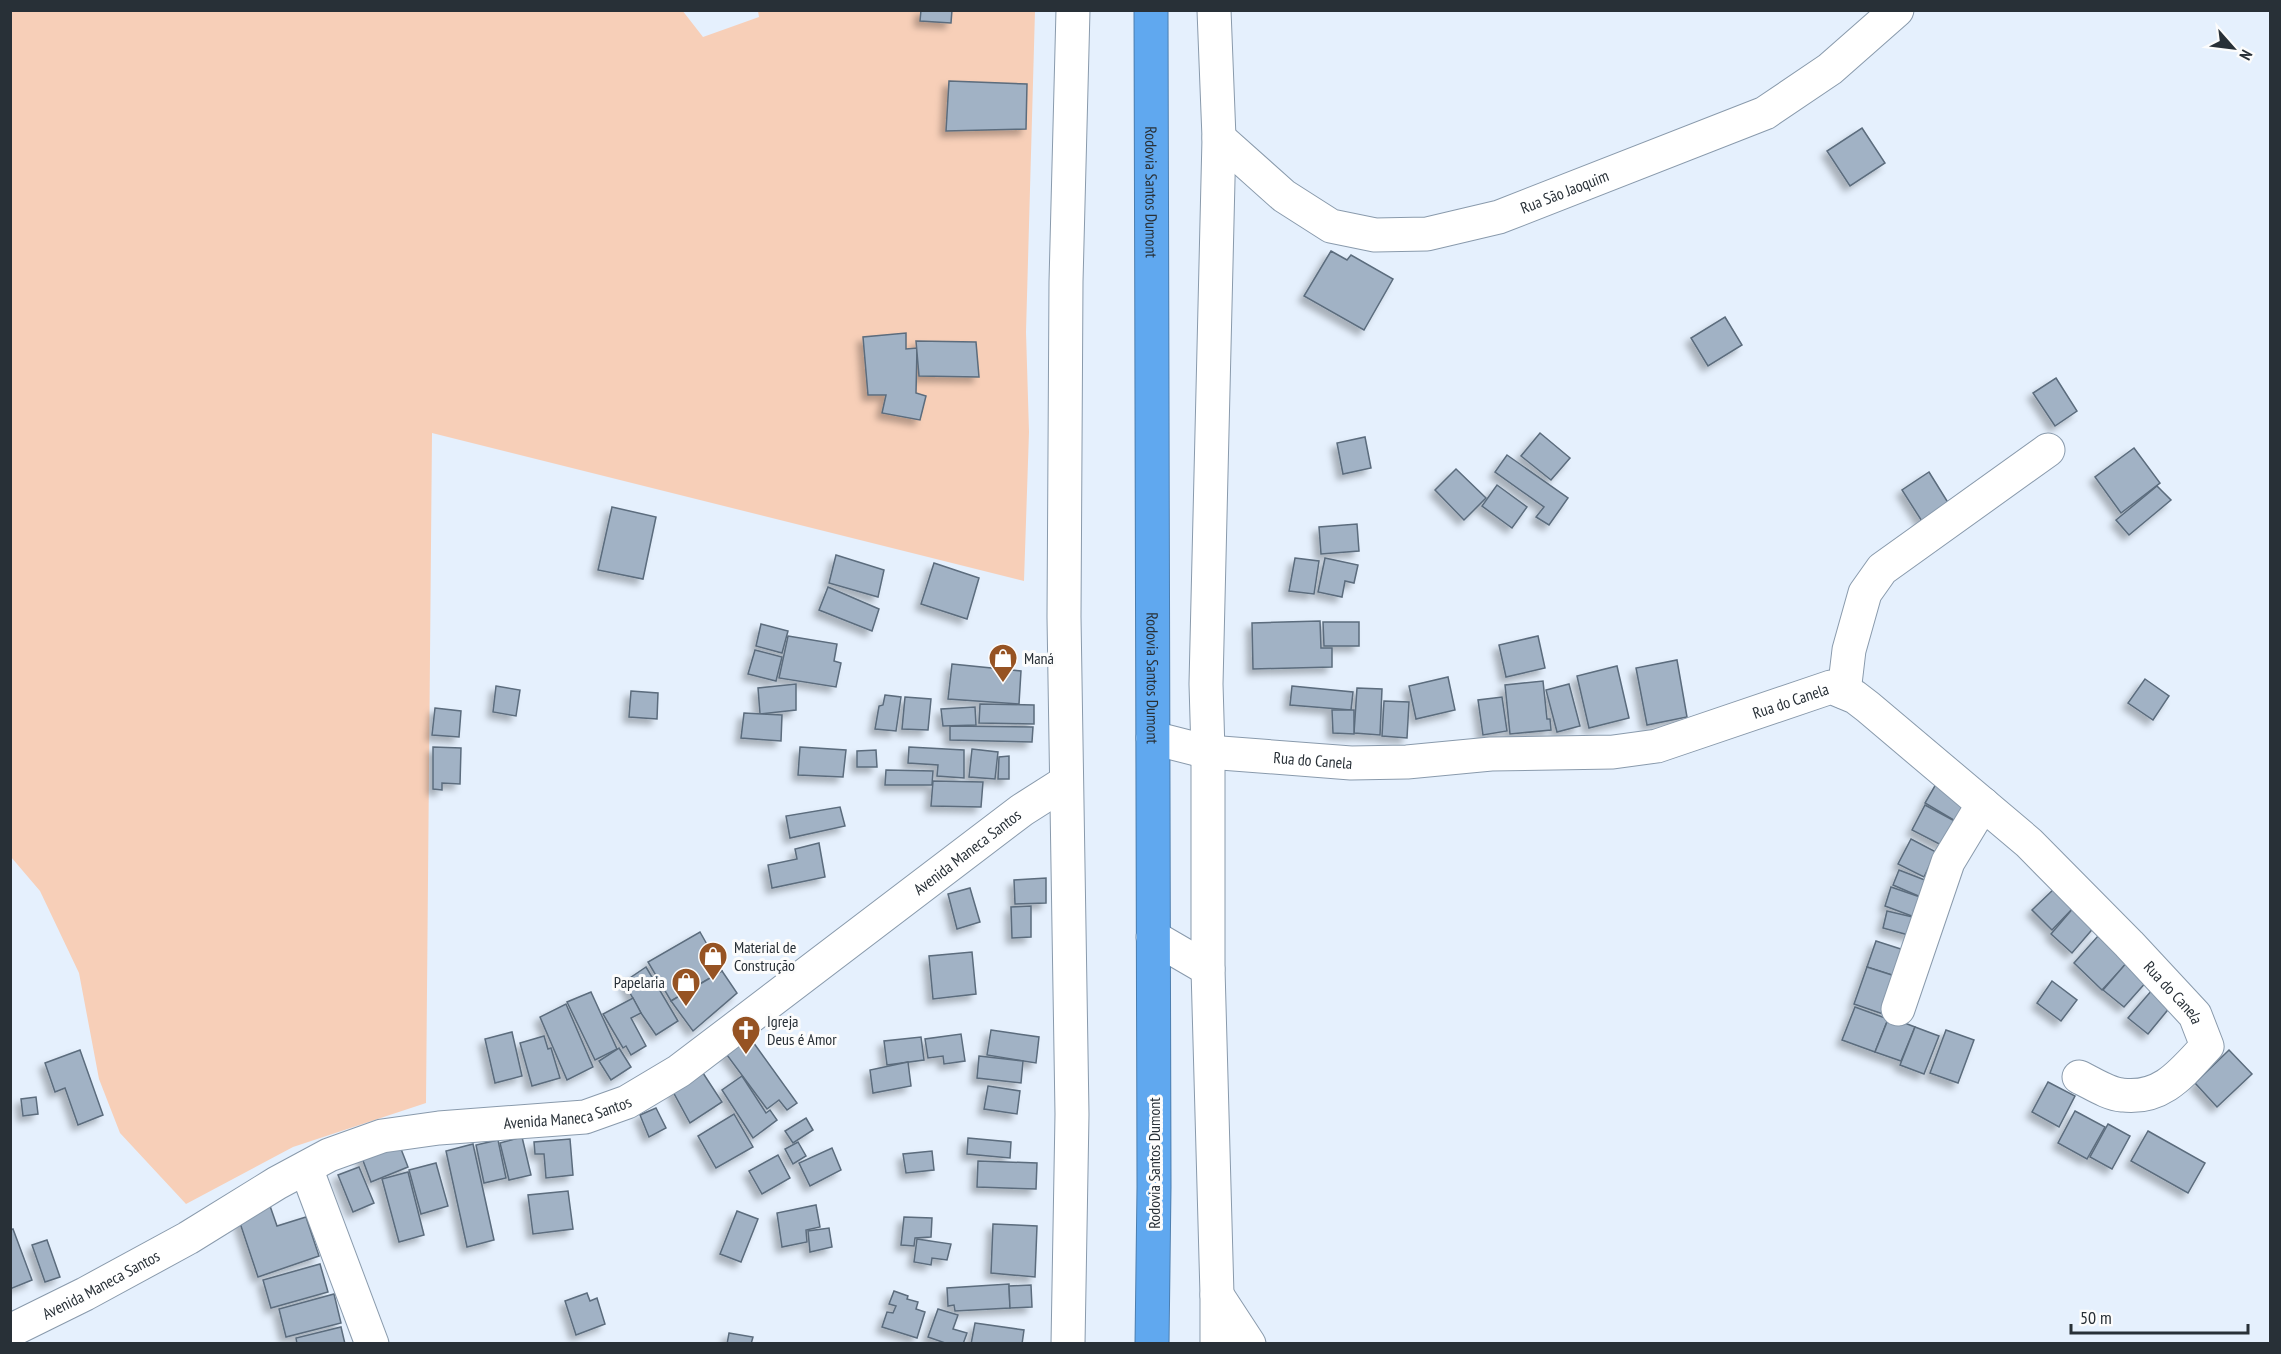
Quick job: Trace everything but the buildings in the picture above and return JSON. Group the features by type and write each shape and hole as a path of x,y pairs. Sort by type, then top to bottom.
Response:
{"highway":[{"name":"Rodovia Santos Dumont","path":"1151,10 1152,1344"}],"street":[{"path":"1068,1344 1072,1114 1064,617 1066,294 1073,10"},
{"path":"1214,10 1220,138 1206,684 1208,969 1217,1344"},
{"name":"Rua São Jaoquim","path":"1220,138 1284,196 1331,226 1375,236 1427,234 1499,217 1765,113 1830,69 1897,10"},
{"path":"1844,692 1849,650 1865,593 1882,569 2048,450"},
{"name":"Rua do Canela","path":"1153,738 1208,752 1352,762 1407,762 1491,754 1614,752 1657,746 1831,687 1855,697 1868,706 1899,735 2029,843 2129,944 2195,1015 2207,1046 2180,1076 2150,1095 2120,1095 2079,1077"},
{"name":"Avenida Maneca Santos","path":"10,1331 85,1294 188,1238 277,1183 329,1155 382,1136 439,1128 585,1117 627,1102 679,1071 1022,810 1066,783"},
{"path":"1898,1009 1948,862 1983,804"},
{"path":"1153,937 1208,969"},
{"path":"306,1168 372,1344"},
{"path":"1217,1295 1249,1344"}],"shaded area":[{"path":"682,10 703,37 759,17 758,11 1035,11 1026,332 1029,432 1024,581 432,433 426,1103 293,1147 186,1204 120,1133 99,1079 79,973 40,891 11,857 10,11"}],"place":[{"name":"Maná","path":"1003,684"},
{"name":"Material de Construção","path":"713,982"},
{"name":"Papelaria","path":"686,1008"},
{"name":"Igreja Deus é Amor","path":"746,1056"}]}
